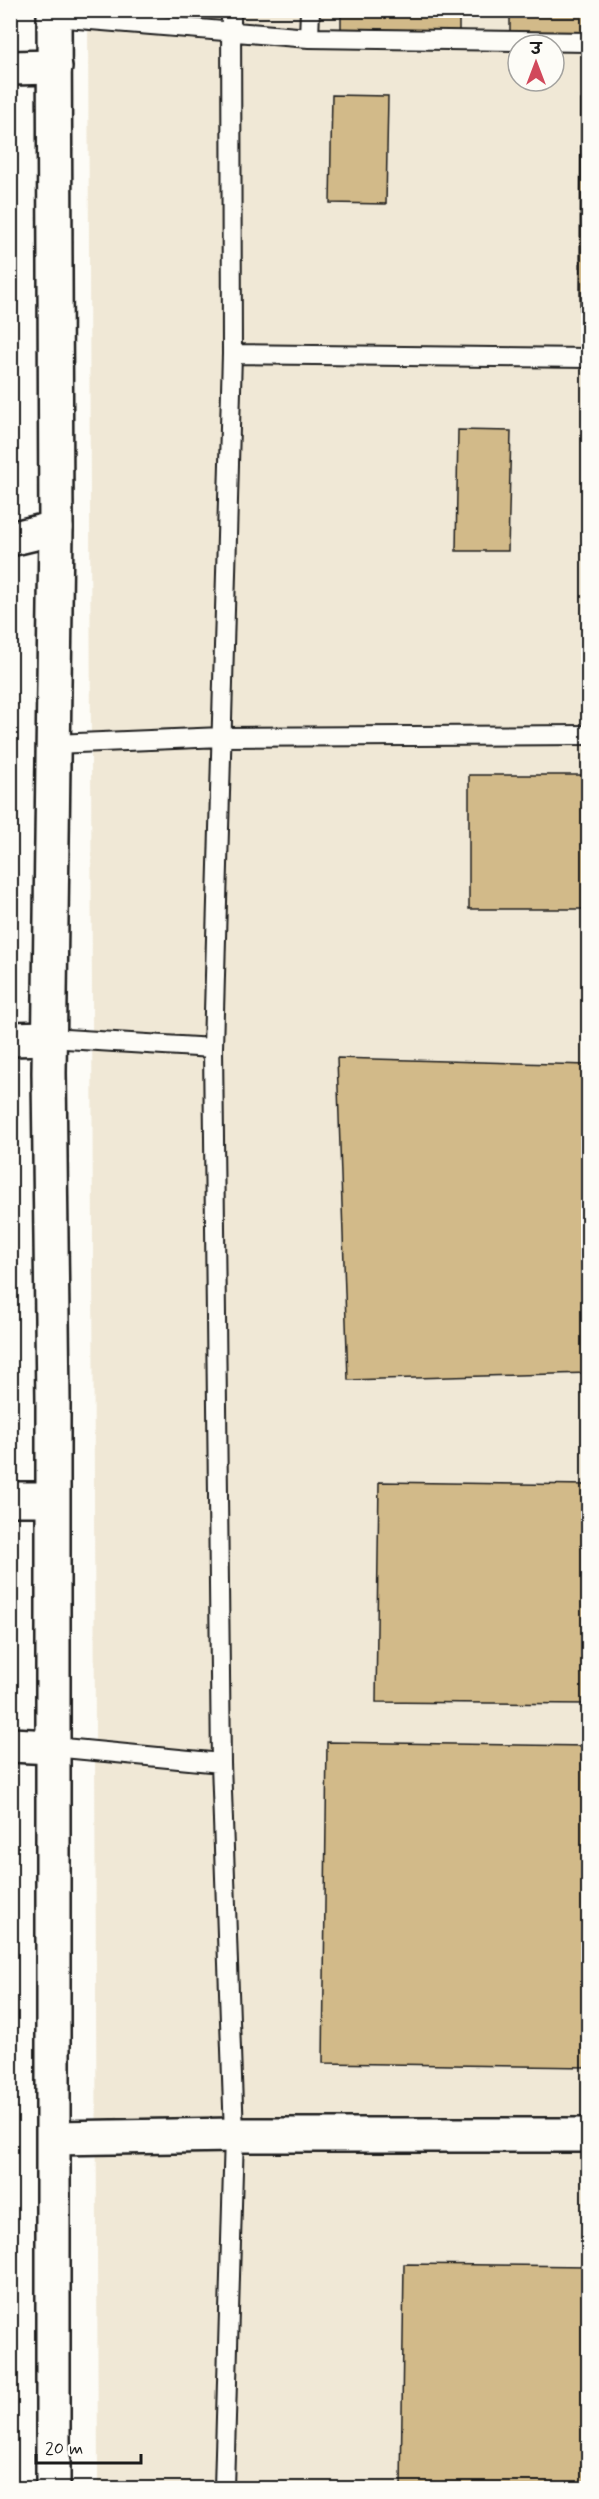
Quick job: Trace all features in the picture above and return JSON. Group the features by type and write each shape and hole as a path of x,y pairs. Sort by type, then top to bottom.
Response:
{"street":[{"path":"53,2488 50,1038 56,528 54,14"},
{"path":"10,68 55,67"},
{"path":"10,539 56,528"},
{"path":"10,1039 50,1038"},
{"path":"10,1499 52,1499"},
{"path":"10,1745 52,1747"},
{"path":"53,2138 234,2134 588,2135"}],"lane":[{"path":"224,2488 234,2134 221,1763 213,1048 231,354 231,10"},
{"path":"309,38 310,10"},
{"path":"54,14 309,38 588,42"},
{"path":"231,354 588,358"},
{"path":"54,744 222,737 588,735"},
{"path":"50,1038 213,1048"},
{"path":"52,1747 221,1763"}],"shaded area":[{"path":"88,11 588,11 588,2488 98,2488"}],"building":[{"path":"341,10 459,10 459,33 341,32"},
{"path":"510,10 588,10 588,33 510,32"},
{"path":"332,95 388,96 386,204 330,203"},
{"path":"581,100 588,100 588,310 580,310"},
{"path":"458,430 511,431 508,551 456,551"},
{"path":"469,775 588,775 588,909 469,909"},
{"path":"337,1058 588,1065 588,1373 348,1380"},
{"path":"379,1482 588,1485 588,1704 376,1702"},
{"path":"327,1742 588,1746 588,2067 323,2063"},
{"path":"404,2264 588,2266 588,2488 401,2488"}]}
